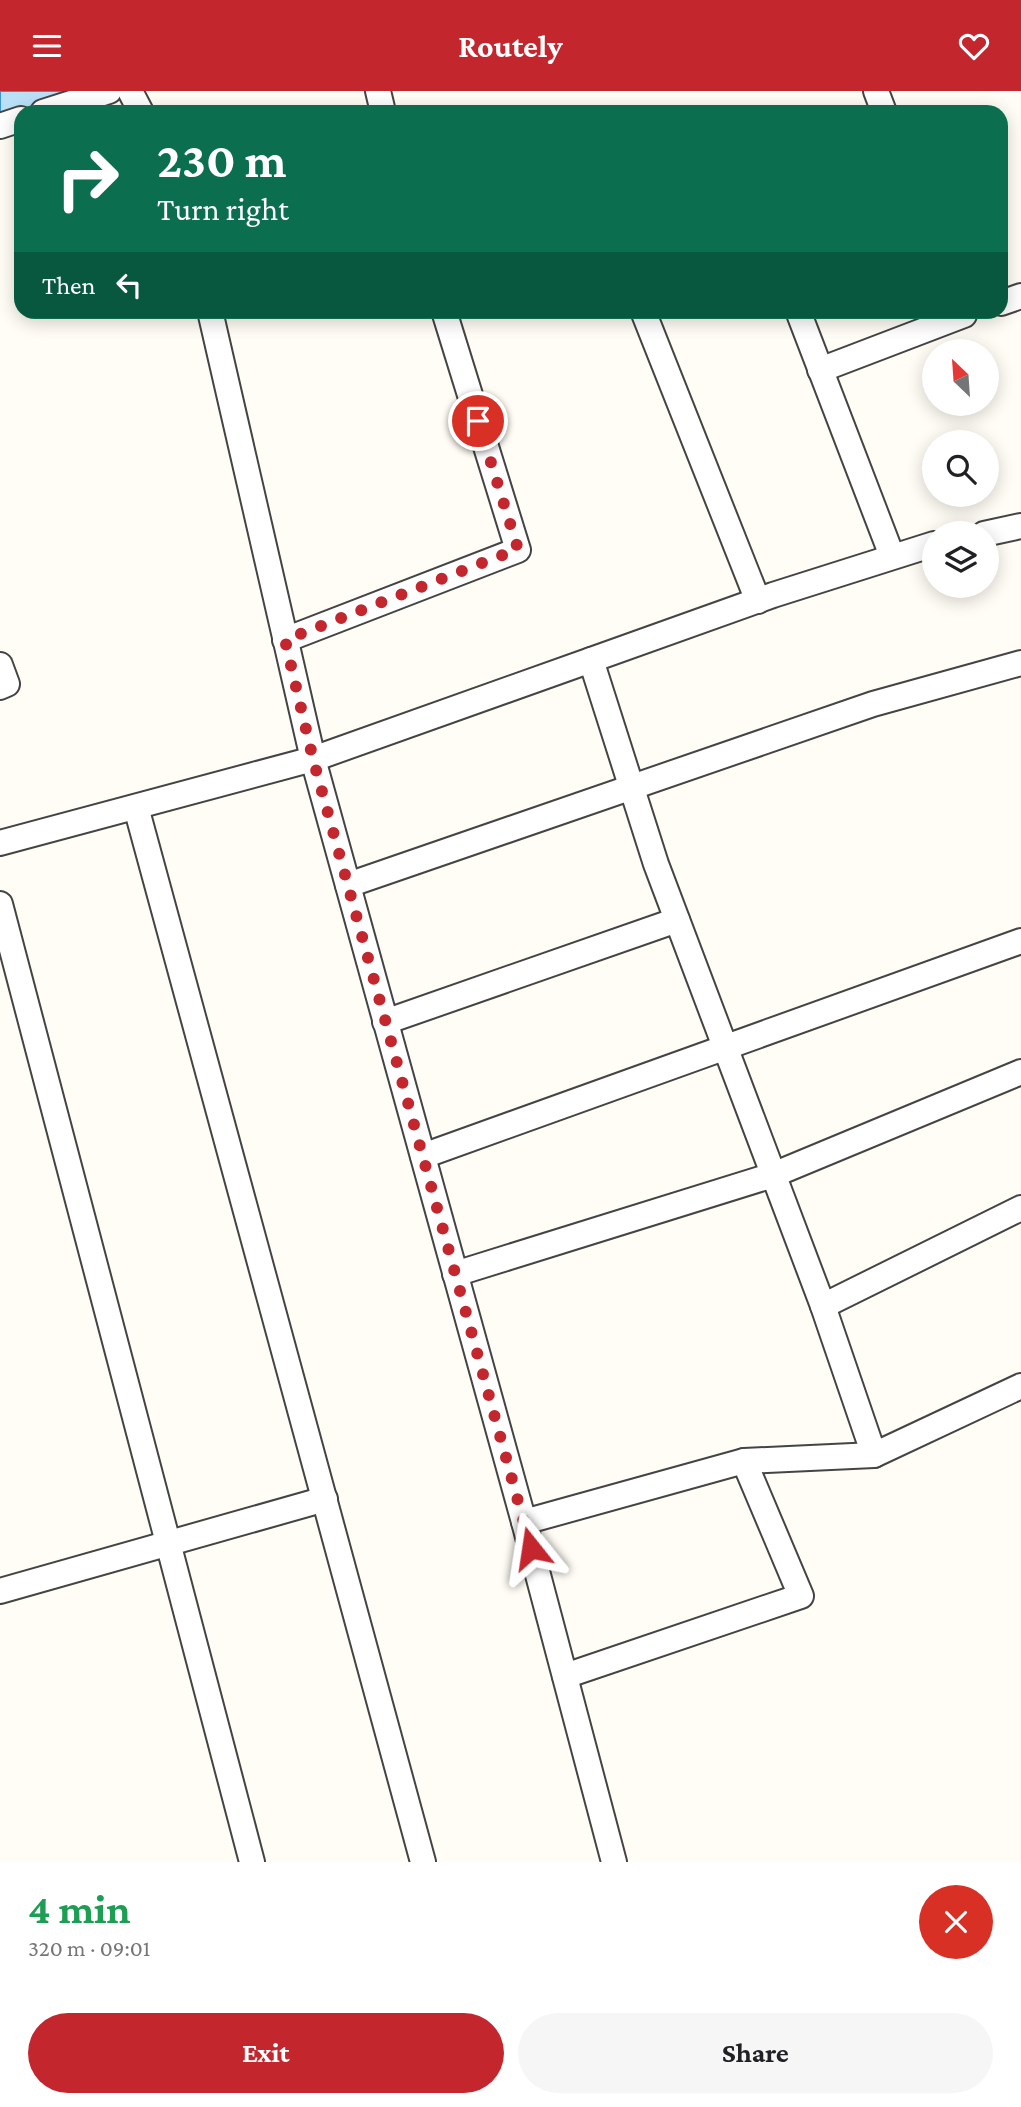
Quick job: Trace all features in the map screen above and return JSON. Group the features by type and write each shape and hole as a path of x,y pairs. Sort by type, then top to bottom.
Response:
{"street":[{"path":"65,105 109,91"},
{"path":"212,319 313,759 524,1522 614,1862"},
{"path":"285,640 518,549 453,319"},
{"path":"646,319 758,601"},
{"path":"801,319 892,557"},
{"path":"820,370 952,319"},
{"path":"999,531 1021,526"},
{"path":"0,843 313,759 758,601 922,548"},
{"path":"591,660 656,864 823,1306 874,1455"},
{"path":"348,885 873,704 1021,663"},
{"path":"0,665 7,684 0,687"},
{"path":"136,807 423,1862"},
{"path":"0,904 252,1862"},
{"path":"385,1022 677,920"},
{"path":"423,1156 1021,941"},
{"path":"455,1274 773,1175 1018,1080"},
{"path":"823,1306 1021,1208"},
{"path":"524,1522 744,1461 874,1455 1021,1386"},
{"path":"565,1676 801,1596 744,1461"},
{"path":"0,1591 324,1499"}],"water":[{"path":"0,91 88,91 47,105 14,105 14,116 0,121"}],"route":[{"path":"478,421 518,549 285,640 313,759 531,1548"}]}
